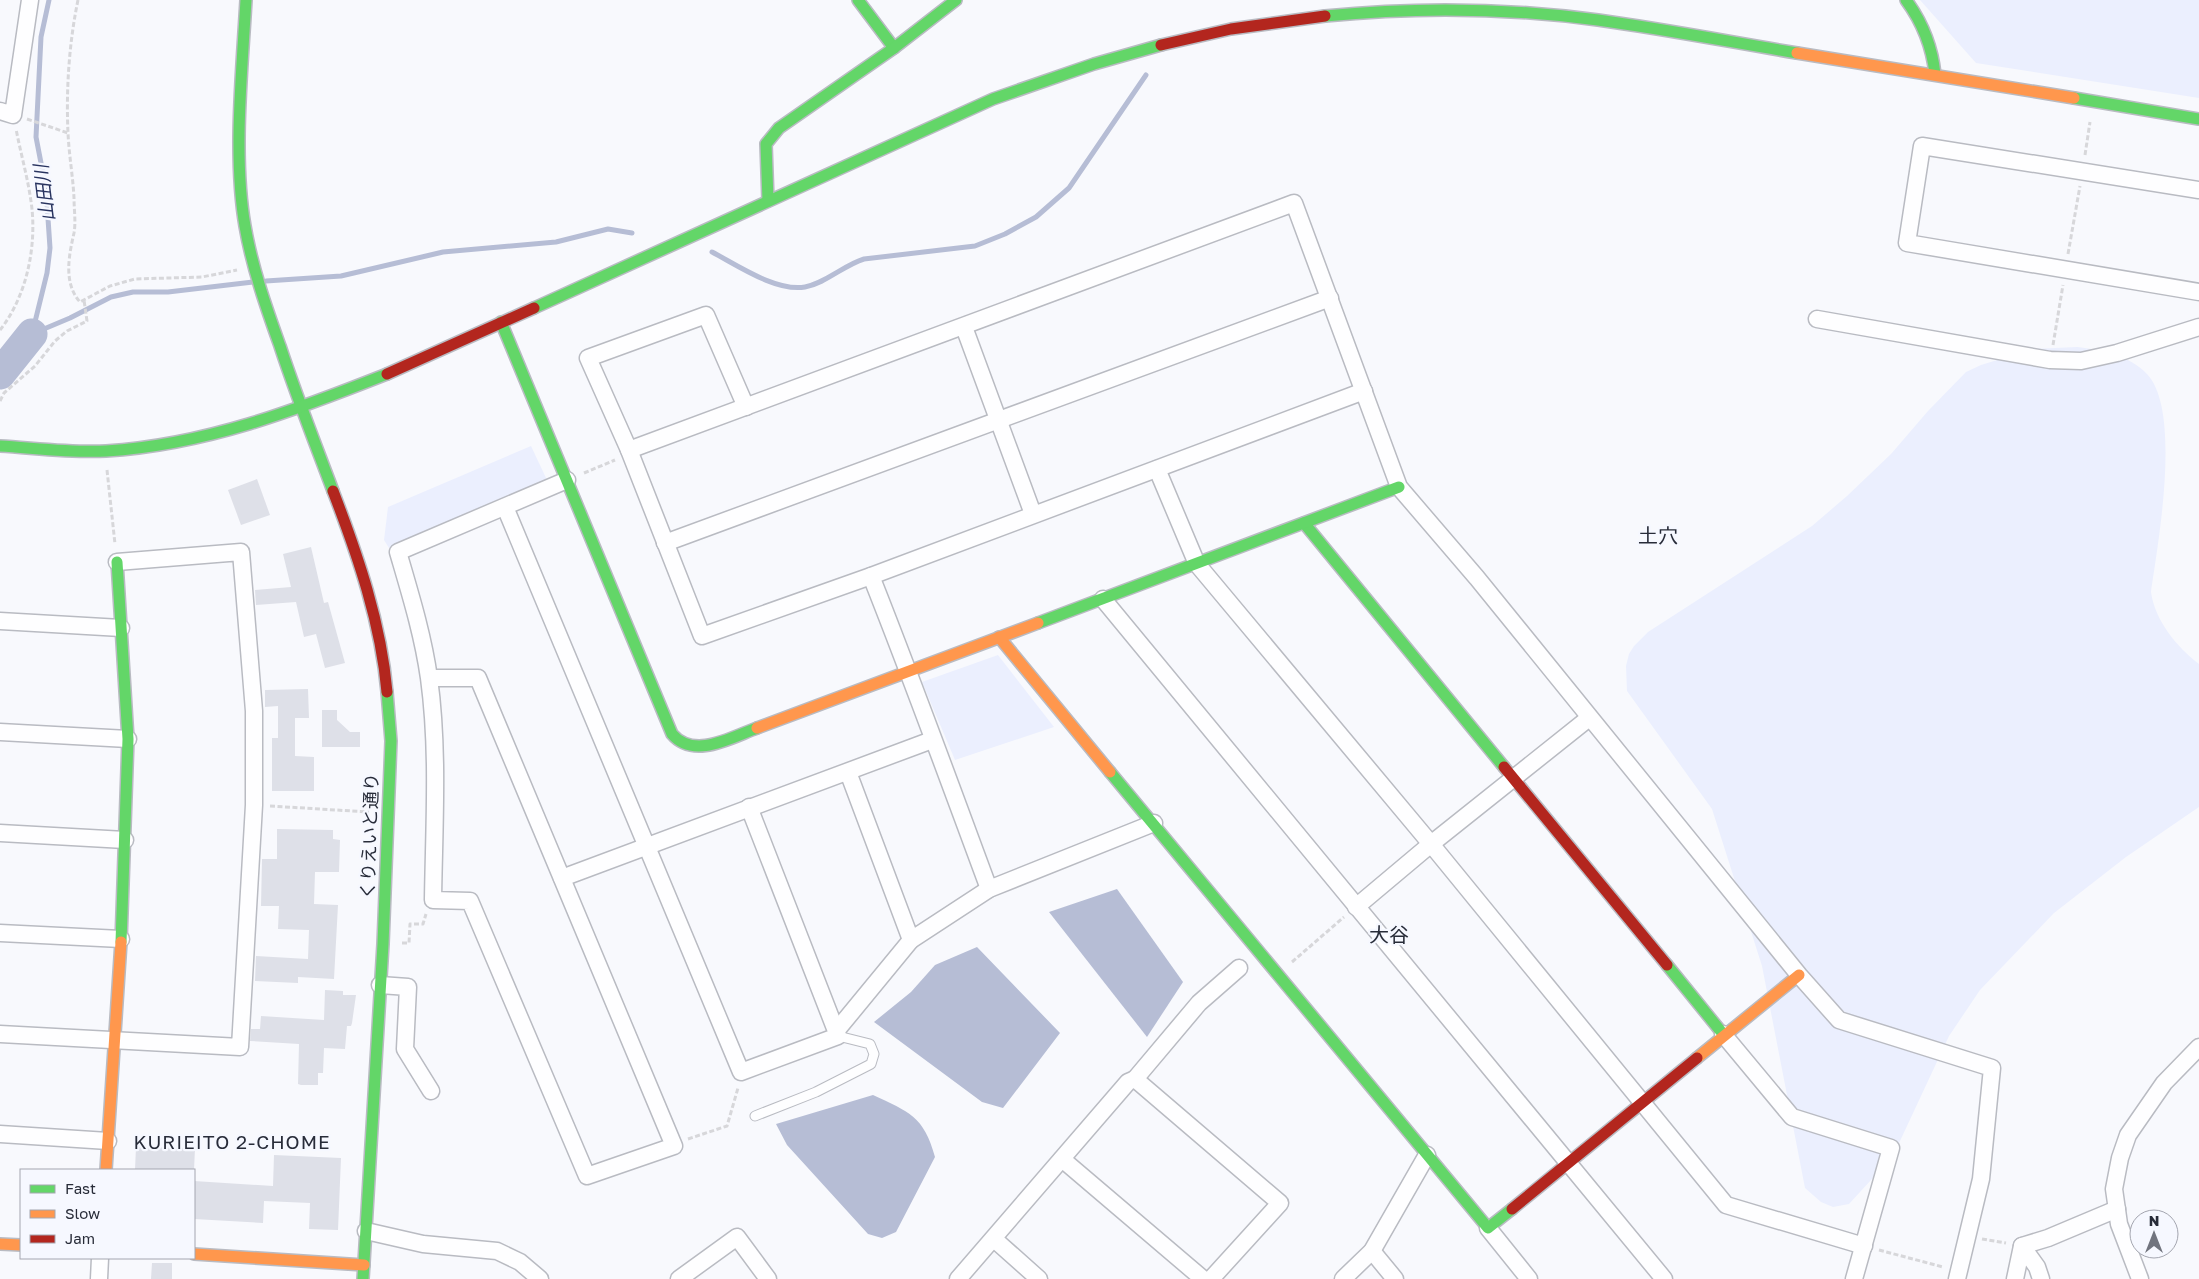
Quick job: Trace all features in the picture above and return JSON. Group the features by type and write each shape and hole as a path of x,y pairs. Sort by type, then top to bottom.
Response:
{"street":[{"path":"7,113 30,0"},
{"name":"くりえいと通り","path":"246,0 241,98 240,173 245,226 264,301 301,408 352,540 377,631 386,684 391,740 390,813 363,1279"},
{"path":"858,0 894,48"},
{"path":"768,200 766,144 779,128 894,48 956,0"},
{"path":"1906,0 1919,17 1932,48 1934,74"},
{"path":"0,446 105,451 171,443 246,426 301,408 402,368 993,99 1056,76 1164,44 1268,22 1363,13 1455,10 1556,15 1651,27 2199,119"},
{"path":"2199,190 1922,146 1907,243 2199,292"},
{"path":"629,452 1294,204 1400,487 1477,578 1799,975 1839,1020 1992,1068 1981,1178 1958,1275"},
{"path":"665,543 1330,298"},
{"path":"746,407 706,314 588,358 629,452 702,636 871,576 1364,391"},
{"path":"1817,319 2050,360 2080,360 2117,354 2199,327"},
{"path":"500,322 667,725 673,737 685,747 700,747 722,740 1400,487"},
{"path":"964,327 1033,514"},
{"path":"1157,469 1197,564 1431,844 1643,1101 1726,1205 1864,1246"},
{"path":"429,678 478,678 674,1146 587,1176 470,901 433,900 436,758 429,678 419,625 398,552 567,480"},
{"path":"505,507 741,1072 837,1033 911,940 989,889 1154,823"},
{"path":"1304,523 1792,1117 1891,1148 1854,1279"},
{"path":"0,1034 113,1041 240,1047 254,805 254,711 241,552 117,562 128,739 121,939 113,1041 106,1169"},
{"path":"871,576 909,670 932,740 989,889"},
{"path":"1103,599 1664,1279"},
{"path":"0,620 121,628"},
{"path":"999,637 1529,1279"},
{"path":"1356,907 1431,844 1589,718"},
{"path":"0,732 128,739"},
{"path":"562,878 932,740"},
{"path":"848,772 911,940"},
{"path":"749,807 837,1033"},
{"path":"0,833 125,840"},
{"path":"0,933 121,939"},
{"path":"958,1279 1128,1082 1135,1079 1199,1003 1239,968"},
{"path":"1488,1228 1724,1034 1799,975"},
{"path":"380,985 408,987 405,1049 431,1091"},
{"path":"2140,1279 2119,1224 2114,1189 2120,1158 2128,1135 2164,1083 2199,1047"},
{"path":"1135,1079 1280,1203 1211,1279"},
{"path":"0,1134 108,1141"},
{"path":"1343,1279 1372,1251 1427,1155"},
{"path":"1062,1159 1203,1279"},
{"path":"2022,1246 2048,1238 2117,1209"},
{"path":"366,1231 423,1244 497,1251 520,1262 540,1279"},
{"path":"679,1279 737,1236 768,1279"},
{"path":"994,1239 1039,1279"},
{"path":"0,1244 20,1245"},
{"path":"2015,1279 2022,1246"},
{"path":"2022,1246 2037,1267 2041,1279"},
{"path":"1372,1251 1395,1279"},
{"path":"195,1254 364,1265"},
{"path":"99,1279 100,1259"}],"lane":[{"path":"755,1116 816,1092 871,1064 874,1054 870,1044 837,1033"}],"path":[{"path":"78,0 69,76 68,133 74,197 74,231 69,248 69,273 73,295 80,302 110,286 135,279 202,277 255,267"},
{"path":"2050,360 2094,102"},
{"path":"7,113 68,133"},
{"path":"0,330 16,303 28,273 32,210 7,113"},
{"path":"0,401 4,393 35,366 55,341 67,331 87,321 84,300"},
{"path":"105,451 117,562"},
{"path":"567,480 629,452"},
{"path":"254,805 390,813"},
{"path":"383,944 409,943 410,924 422,924 433,900"},
{"path":"1278,975 1356,907"},
{"path":"674,1146 682,1141 727,1126 740,1083 741,1072"},
{"path":"1967,1237 2022,1246"},
{"path":"1864,1246 1958,1275"}],"shaded area":[{"path":"1920,0 2199,0 2199,98 1976,63"},
{"path":"2077,347 2115,354 2132,362 2147,374 2158,392 2163,417 2165,478 2151,592 2157,613 2168,632 2183,650 2199,664 2199,807 2126,857 2054,913 1980,990 1949,1036 1893,1156 1849,1204 1833,1207 1821,1202 1805,1188 1762,966 1712,809 1627,691 1626,666 1629,654 1648,632 1812,526 1891,454 1928,411 1966,372 1981,365 2033,349"},
{"path":"531,446 547,480 389,548 384,540 388,507"},
{"path":"998,655 1054,727 955,760 922,682"}],"water":[{"path":"1117,889 1183,982 1147,1037 1049,912"},
{"path":"977,947 1060,1033 1003,1108 982,1102 874,1022 911,992 935,965"},
{"path":"873,1095 906,1111 920,1124 931,1143 935,1157 896,1232 882,1238 868,1234 787,1145 776,1124"}],"building":[{"path":"257,479 270,515 241,525 228,490"},
{"path":"311,547 324,603 328,602 345,663 325,668 316,634 304,637 296,602 256,605 255,590 291,587 283,554"},
{"path":"308,689 309,718 295,718 295,756 314,757 314,791 272,791 272,738 278,738 278,706 265,707 265,690"},
{"path":"322,710 337,710 337,720 350,732 360,732 360,747 322,747"},
{"path":"277,829 333,830 333,839 340,840 339,872 315,872 314,904 338,905 334,979 298,977 298,983 255,981 256,956 308,959 309,930 278,929 279,906 261,906 262,859 277,859"},
{"path":"325,990 343,991 343,995 356,995 352,1023 351,1026 347,1026 345,1049 324,1048 323,1073 318,1073 318,1085 301,1085 298,1084 299,1044 250,1041 251,1029 260,1029 261,1016 324,1020"},
{"path":"136,1147 195,1148 194,1169 135,1169"},
{"path":"274,1155 341,1158 338,1230 309,1229 310,1203 264,1201 263,1223 195,1219 195,1181 273,1186"},
{"path":"152,1263 172,1263 172,1279 151,1279"}],"waterway":[{"name":"山田川","path":"32,334 47,273 50,248 46,189 36,137 41,37 49,0"},
{"path":"712,252 769,282 794,287 805,287 820,282 849,265 864,259 975,246 1005,234 1036,217 1069,188 1146,75"},
{"path":"266,281 341,276 443,252 556,242 608,229 632,233"},
{"path":"32,334 70,318 111,297 133,292 168,292 253,282"},
{"name":"山田川","path":"0,374 32,334"}],"traffic: fast":[{"path":"246,0 239,143 241,199 245,226 255,272 299,401 333,491"},
{"path":"858,0 894,48"},
{"path":"768,201 766,144 779,128 894,48 956,0"},
{"path":"1906,0 1926,35 1932,54 1935,74"},
{"path":"1325,16 1427,10 1530,13 1673,31 1797,53"},
{"path":"534,308 993,99 1094,64 1161,45"},
{"path":"2074,98 2199,119"},
{"path":"501,322 672,734 681,742 702,746 725,741 757,728"},
{"path":"0,446 67,451 106,451 179,442 250,424 284,413 387,374"},
{"path":"1038,623 1399,487"},
{"path":"1304,523 1504,767"},
{"path":"117,562 128,739 121,942"},
{"path":"363,1279 383,944 391,741 387,692"},
{"path":"1110,772 1488,1228 1512,1209"},
{"path":"1667,965 1723,1034"}],"traffic: slow":[{"path":"1797,53 2074,98"},
{"path":"757,728 1038,623"},
{"path":"999,637 1110,772"},
{"path":"106,1169 121,942"},
{"path":"1697,1058 1799,975"},
{"path":"0,1244 20,1245"},
{"path":"195,1254 364,1265"}],"traffic: jam":[{"path":"1161,45 1231,29 1325,16"},
{"path":"387,374 534,308"},
{"path":"333,491 351,540 374,615 380,641 387,692"},
{"path":"1504,767 1667,965"},
{"path":"1512,1209 1697,1058"}],"district":[{"name":"土穴","path":"1658,536"},
{"name":"大谷","path":"1389,935"},
{"name":"KURIEITO 2-CHOME","path":"232,1142"}]}
